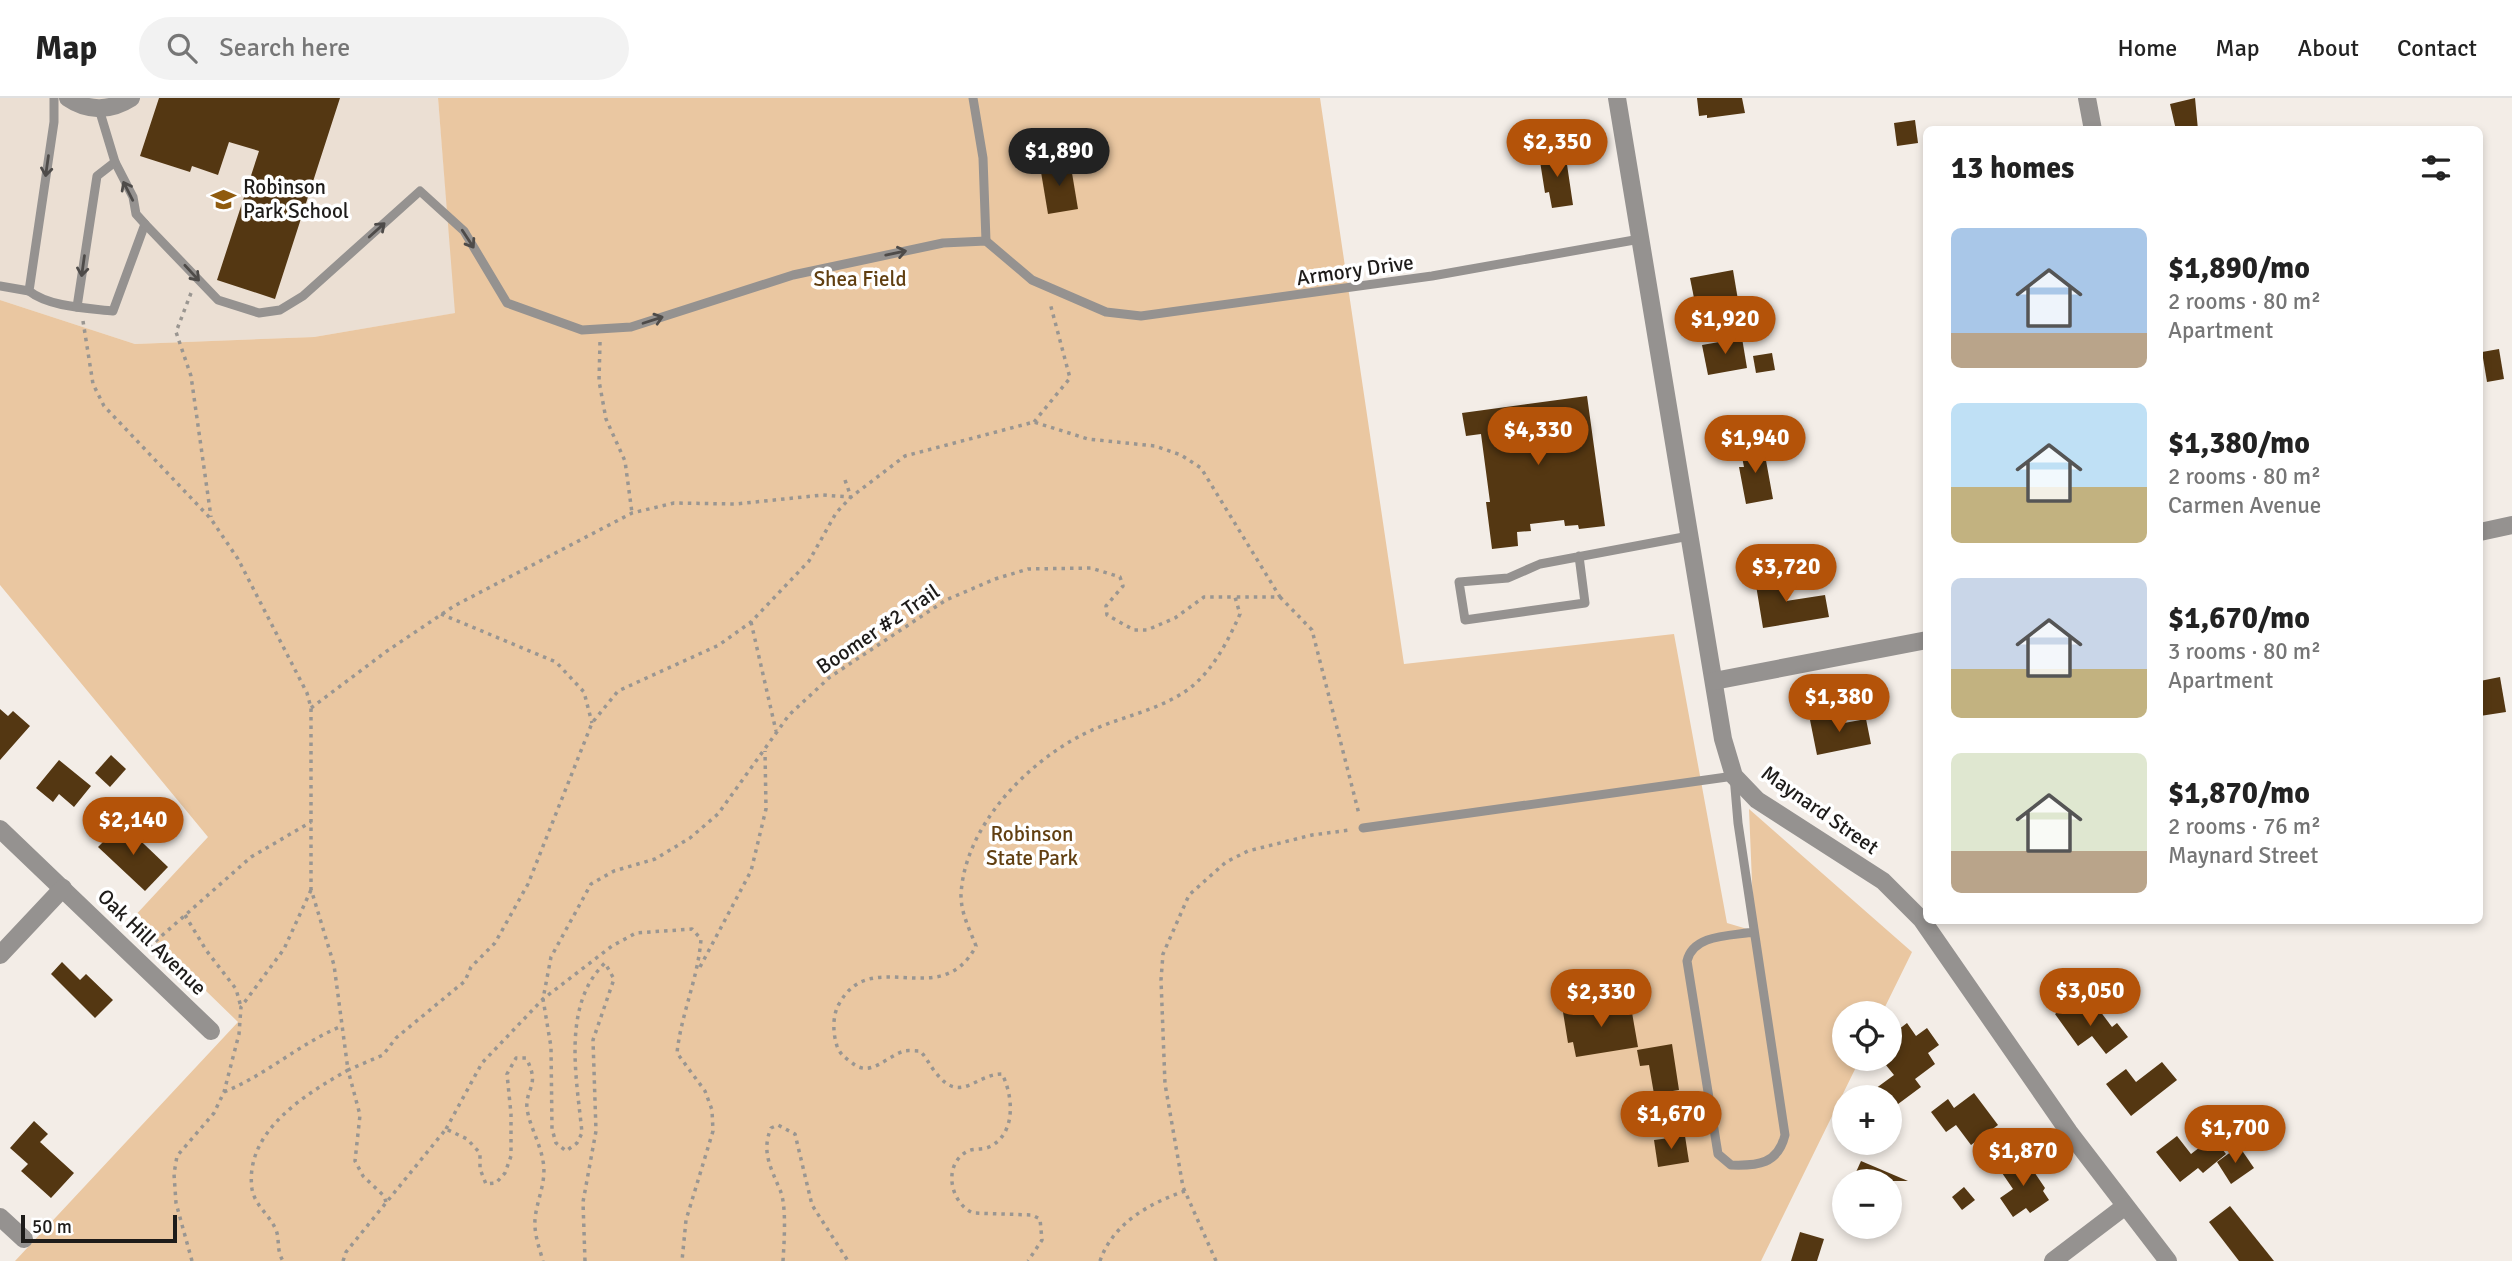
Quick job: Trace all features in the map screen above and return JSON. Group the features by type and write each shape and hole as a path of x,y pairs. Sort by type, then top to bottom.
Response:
{"street":[{"path":"68,98 99,109 115,106 131,98"},
{"name":"Maynard Street","path":"1617,98 1725,750 1734,776 1757,800 1883,881 1923,921"},
{"path":"2087,98 2092,126"},
{"path":"2483,531 2512,525"},
{"path":"1714,681 1923,640"},
{"name":"Oak Hill Avenue","path":"0,829 211,1031"},
{"path":"0,955 63,888"},
{"name":"Maynard Street","path":"1925,924 2068,1132 2168,1261"},
{"path":"2053,1261 2124,1207"},
{"path":"0,1217 24,1239"}],"lane":[{"path":"29,290 54,122 54,98"},
{"path":"99,109 115,162 133,197 136,214 218,300 259,313 280,310 303,296 419,191 464,231 507,303 582,330 631,327 793,275 943,243 986,241 983,158 973,98"},
{"path":"77,307 97,176 115,162"},
{"path":"0,286 29,290 36,296 77,307 113,311 145,224"},
{"name":"Armory Drive","path":"986,241 1032,280 1106,312 1141,316 1432,276 1640,239"},
{"path":"1579,556 1586,604 1465,620 1459,582 1508,578 1540,564 1579,556 1689,536"},
{"path":"1363,828 1734,776 1738,823 1785,1135 1776,1156 1766,1162 1731,1165 1718,1154 1687,961 1689,952 1700,942 1754,932"}],"path":[{"path":"197,278 176,332 191,376 211,519"},
{"path":"1034,422 1070,378 1045,285"},
{"path":"77,307 85,326 93,384 104,406 211,519 238,559 286,647 311,708 312,889 334,965 348,1070 360,1115 355,1161 363,1177 384,1196 386,1202"},
{"path":"601,329 601,394 606,419 625,461 632,513"},
{"path":"283,1261 276,1249 277,1231 259,1207 252,1189 254,1158 270,1127 348,1070 383,1055 396,1038 466,981 471,967 495,943 528,884 592,723 618,691 719,645 751,622 809,561 836,513 851,497 905,456 1034,422 1087,439 1155,446 1181,455 1201,468 1280,597 1311,630 1363,828 1312,835 1248,851 1226,862 1189,895 1164,954 1161,980 1165,1084 1185,1191 1216,1261"},
{"path":"845,480 851,497"},
{"path":"311,708 441,614 632,513 674,503 736,504 823,495 851,497"},
{"name":"Boomer #2 Trail","path":"543,999 551,957 591,884 614,871 655,859 690,838 718,814 776,731 830,677 946,600 995,579 1028,569 1079,568 1109,571 1121,577 1123,586 1106,607 1107,615 1134,630 1160,626 1204,597 1235,597"},
{"path":"1028,1261 1042,1240 1040,1219 1032,1215 973,1213 964,1209 957,1200 951,1184 956,1163 968,1151 990,1147 1001,1136 1010,1118 1011,1091 1002,1074 990,1074 965,1088 952,1087 936,1073 930,1060 920,1051 904,1051 871,1069 856,1067 840,1054 833,1034 838,1005 853,987 880,976 930,980 953,974 969,960 976,946 964,918 963,886 981,831 1000,804 1046,757 1083,734 1162,704 1190,688 1212,666 1240,614 1235,597 1280,597"},
{"path":"441,614 556,662 584,692 592,723"},
{"path":"751,622 776,731"},
{"path":"682,1261 686,1220 713,1131 712,1110 705,1091 677,1054 679,1032 699,968 751,871 765,809 765,750"},
{"path":"137,958 251,857 311,821"},
{"path":"241,1007 284,949 312,889"},
{"path":"186,915 206,950 236,989 241,1007 239,1034 224,1092 206,1125 177,1156 174,1174 176,1203 192,1261"},
{"path":"343,1261 345,1252 446,1129 482,1063 543,999 612,946 636,933 692,929 701,939 699,968"},
{"path":"543,999 551,1047 552,1129 556,1143 566,1151 577,1143 582,1133 573,1051 579,1012 596,972 605,964 614,979 593,1040 596,1131 583,1202 585,1261"},
{"path":"224,1092 255,1080 321,1035 342,1026"},
{"path":"446,1129 467,1139 480,1153 480,1169 486,1184 496,1183 505,1173 511,1156 507,1074 516,1058 526,1058 532,1070 534,1087 527,1105 544,1161 542,1193 535,1218 536,1240 543,1261"},
{"path":"783,1261 781,1191 773,1179 766,1159 767,1136 771,1128 778,1125 795,1134 812,1205 848,1261"},
{"path":"1100,1261 1104,1250 1127,1222 1158,1200 1185,1191"}],"shaded area":[{"name":"Robinson Park School","path":"0,98 438,98 456,313 314,337 135,344 0,300"}],"green space":[{"name":"Robinson State Park","path":"438,98 1320,98 1404,664 1674,634 1727,923 1754,931 1749,809 1912,952 1888,1001 1832,1001 1832,1071 1854,1071 1847,1085 1832,1085 1832,1116 1761,1261 15,1261 238,1022 132,919 208,837 0,585 0,300 135,344 314,337 455,313"}],"building":[{"path":"159,98 340,98 275,299 217,280 259,151 229,142 218,175 192,166 190,172 140,156"},
{"path":"1697,98 1742,98 1745,113 1707,118 1707,115 1699,116"},
{"path":"2195,98 2198,126 2175,126 2170,104"},
{"path":"1915,120 1918,143 1897,146 1894,123"},
{"path":"1565,151 1573,205 1552,208 1549,192 1545,193 1539,155"},
{"path":"1070,161 1078,209 1048,214 1040,166"},
{"path":"1733,270 1738,300 1696,308 1690,278"},
{"path":"1742,338 1747,368 1708,375 1702,345"},
{"path":"2499,349 2504,379 2487,382 2483,352"},
{"path":"1772,353 1775,370 1756,373 1753,356"},
{"path":"1587,396 1605,526 1579,529 1578,525 1565,526 1564,520 1530,524 1531,531 1517,532 1518,546 1492,549 1486,502 1490,502 1481,434 1466,436 1462,413"},
{"path":"1763,444 1773,499 1746,504 1739,467 1744,467 1740,447"},
{"path":"1782,574 1786,601 1825,595 1829,617 1763,628 1755,579"},
{"path":"2500,677 2506,712 2483,716 2483,680"},
{"path":"0,709 8,716 13,711 30,726 0,760"},
{"path":"1842,714 1844,723 1866,719 1871,744 1817,755 1810,720"},
{"path":"111,755 126,769 110,787 95,773"},
{"path":"59,760 91,786 74,807 59,794 53,802 36,788"},
{"path":"122,823 168,867 145,891 98,847"},
{"path":"62,962 80,980 86,974 113,1000 95,1018 51,974"},
{"path":"2074,1000 2089,1019 2100,1011 2112,1027 2117,1023 2128,1037 2106,1054 2092,1036 2078,1046 2055,1014"},
{"path":"1630,1001 1638,1047 1576,1057 1573,1042 1568,1043 1563,1012"},
{"path":"1907,1023 1916,1036 1927,1028 1939,1045 1928,1053 1935,1064 1915,1079 1921,1087 1902,1101 1902,1085 1880,1085 1894,1075 1891,1071 1902,1071 1902,1027"},
{"path":"1672,1044 1679,1090 1654,1094 1649,1065 1640,1066 1637,1050"},
{"path":"2162,1062 2177,1080 2131,1116 2106,1084 2126,1069 2136,1082"},
{"path":"1974,1093 1998,1125 1971,1145 1956,1125 1946,1132 1931,1112 1948,1099 1954,1108"},
{"path":"34,1121 48,1134 40,1142 74,1173 51,1198 21,1171 28,1164 10,1148"},
{"path":"1685,1136 1689,1162 1658,1167 1654,1140"},
{"path":"2177,1136 2191,1154 2213,1137 2226,1154 2203,1173 2198,1168 2180,1182 2156,1152"},
{"path":"2239,1146 2254,1168 2231,1184 2217,1162"},
{"path":"2022,1154 2045,1188 2043,1191 2049,1200 2030,1213 2026,1208 2013,1217 2000,1198 2013,1189 2000,1170"},
{"path":"1861,1161 1880,1169 1857,1169"},
{"path":"1964,1187 1975,1200 1962,1210 1952,1197"},
{"path":"2230,1206 2274,1261 2239,1261 2209,1222"},
{"path":"1800,1232 1824,1239 1817,1261 1791,1261"}],"place":[{"name":"Robinson Park School","path":"223,199"}],"park label":[{"name":"Shea Field","path":"860,279"}]}
